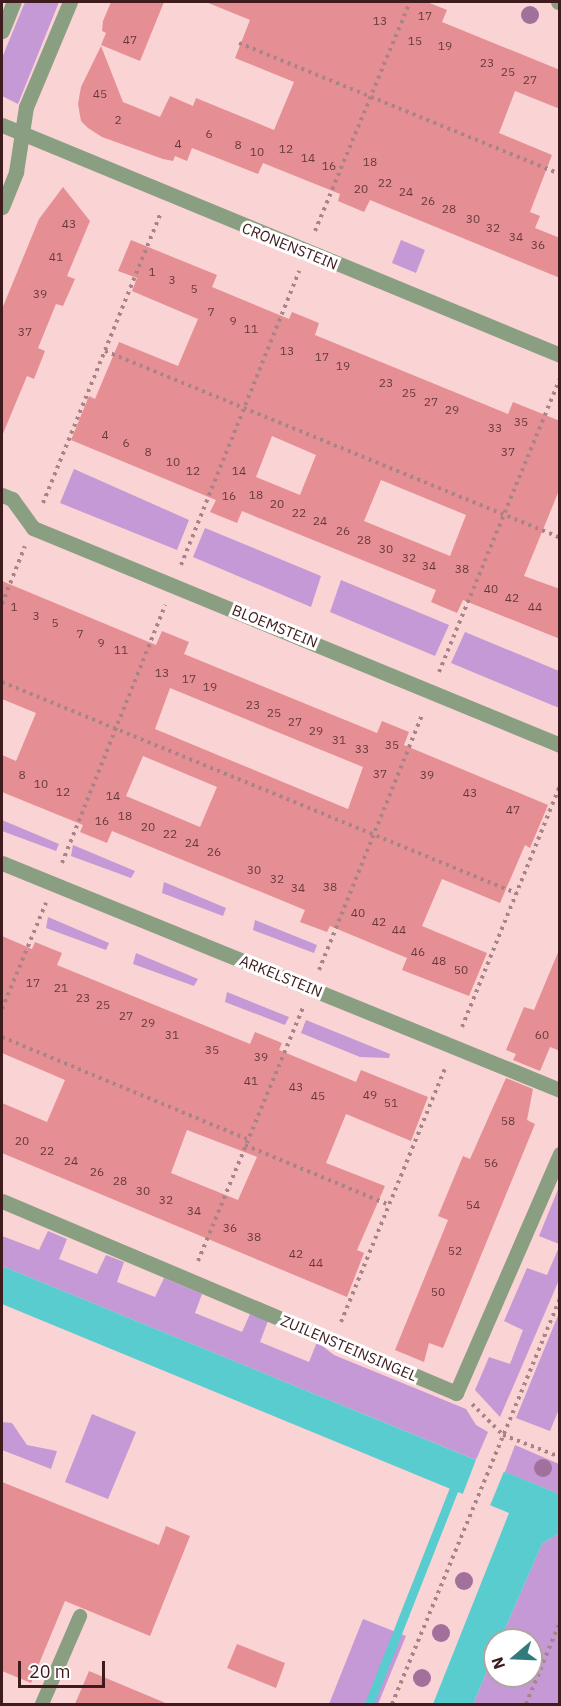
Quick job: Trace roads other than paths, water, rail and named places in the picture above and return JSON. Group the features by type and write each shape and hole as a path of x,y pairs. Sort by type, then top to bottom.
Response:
{"street":[{"path":"2,31 14,2"},
{"path":"2,207 16,172 26,107 70,2"},
{"name":"CRONENSTEIN","path":"2,125 306,253 560,355"},
{"name":"BLOEMSTEIN","path":"2,495 12,499 33,528 432,690 560,745"},
{"name":"ARKELSTEIN","path":"2,863 560,1090"},
{"name":"ZUILENSTEINSINGEL","path":"2,1201 191,1278 456,1393 560,1154"}],"lane":[{"path":"42,1704 80,1617"}],"water":[{"path":"2,1266 559,1494 559,1533 542,1544 505,1628 483,1628 483,1680 473,1704 433,1704 509,1513 2,1304"}],"waterway":[{"path":"369,1704 458,1478"}]}
